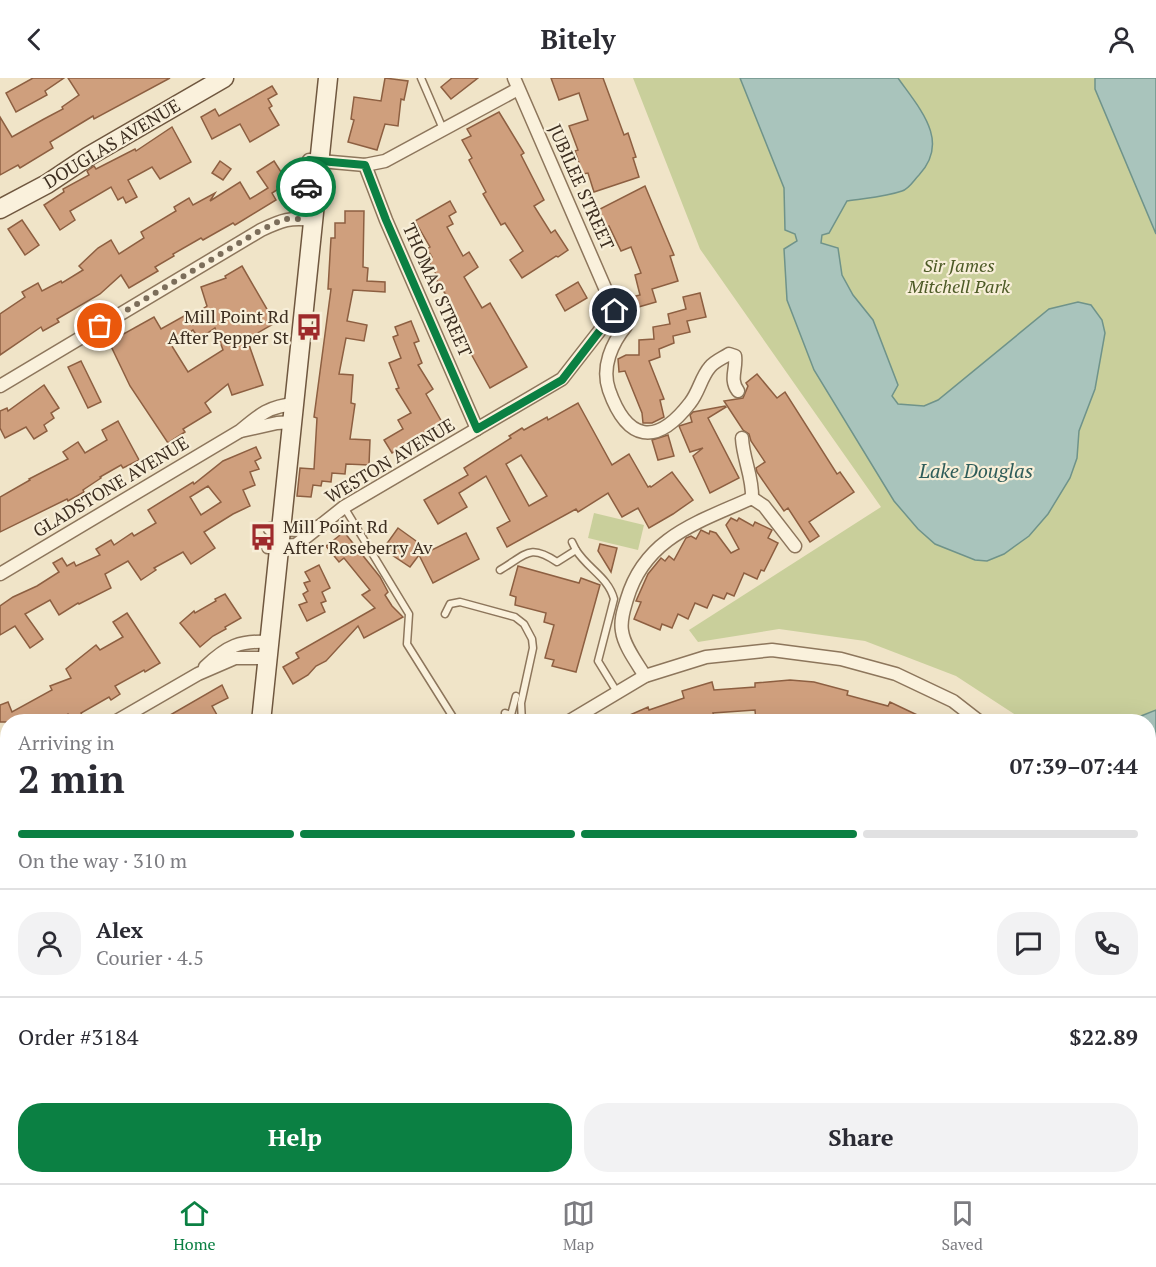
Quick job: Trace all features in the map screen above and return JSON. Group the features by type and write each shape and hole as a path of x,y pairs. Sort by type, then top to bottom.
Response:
{"main road":[{"name":"DOUGLAS AVENUE","path":"0,200 95,145 202,78"},
{"name":"DOUGLAS AVENUE","path":"0,209 47,184 89,156 224,78"},
{"path":"314,161 316,78"},
{"path":"261,714 264,650 314,161 328,78"},
{"path":"252,714 264,650"}],"street":[{"path":"314,161 365,165 386,161 443,129 516,83"},
{"name":"JUBILEE STREET","path":"516,83 615,311 626,326 617,337 606,365 608,388 625,422 642,433 651,433 672,422 691,403 711,366 729,354 735,356 733,376 738,391"},
{"name":"THOMAS STREET","path":"365,165 386,220 477,429"},
{"path":"0,386 261,230 284,219 308,219"},
{"name":"WESTON AVENUE","path":"274,548 296,545 344,507 562,380 615,311"},
{"name":"GLADSTONE AVENUE","path":"0,574 240,431 261,413 278,405 288,413"},
{"name":"GLADSTONE AVENUE","path":"240,431 288,413"},
{"path":"742,438 746,464 752,481 752,498"},
{"path":"752,498 764,506 795,546"},
{"path":"645,676 622,632 622,617 630,591 645,560 678,531 752,498"},
{"name":"WESTON AVENUE","path":"276,529 318,527"},
{"path":"129,714 198,674 235,658 264,650"},
{"path":"581,714 645,676 706,657 772,650 842,659 896,674 953,701 970,714"}],"lane":[{"path":"421,78 443,129"},
{"path":"344,507 409,614 407,644 451,714"},
{"path":"572,542 584,562 602,577 612,592 613,608 598,661 617,692"},
{"path":"500,570 532,551 543,553 557,562 576,550"},
{"path":"445,614 450,604 456,602 519,619 524,624 532,639 533,654 520,714"},
{"path":"508,714 516,696"}],"green space":[{"name":"Sir James Mitchell Park","path":"633,78 1095,78 1095,89 1156,234 1156,714 1014,714 956,676 865,641 779,629 698,642 689,630 881,507 700,249"},
{"path":"594,513 644,525 638,550 588,538"}],"water":[{"name":"Lake Douglas","path":"740,78 898,78 915,101 928,125 932,137 932,150 928,162 911,184 905,190 895,193 847,201 829,233 822,235 821,243 838,248 842,275 853,295 873,320 898,385 892,396 898,404 924,406 938,400 1049,309 1078,302 1091,305 1102,320 1105,333 1095,389 1079,431 1077,458 1070,478 1048,514 1029,536 1004,554 987,561 975,560 935,544 918,529 894,501 814,370 787,300 784,249 797,241 795,234 785,230 784,188"},
{"path":"1095,78 1156,78 1156,234 1095,89"}],"building":[{"path":"33,78 64,78 45,91 47,95 16,112 6,93"},
{"path":"68,78 170,78 94,119 93,116 50,142 53,148 20,168 18,165 0,175 0,117 12,137 63,109 62,107 79,95"},
{"path":"385,78 408,81 404,100 401,99 398,126 385,124 377,150 348,142 354,120 351,119 354,97 381,101"},
{"path":"452,78 478,78 451,99 441,87"},
{"path":"551,78 603,78 624,135 628,133 636,157 633,158 639,177 594,192 588,173 583,174 575,151 578,150 569,126 588,120 579,93 559,100"},
{"path":"272,86 277,94 268,99 272,106 269,108 279,125 250,142 240,124 212,139 201,117 215,109 219,116"},
{"path":"499,112 524,153 521,155 544,200 534,206 551,233 555,230 568,250 522,278 510,260 523,251 505,223 501,225 483,194 486,192 469,160 472,158 462,140 471,136 467,129"},
{"path":"172,127 191,162 160,179 152,167 128,180 137,197 126,203 123,197 118,200 111,187 70,211 75,220 60,230 44,205 64,192 63,189 89,175 87,171 94,166 96,169 135,149 136,151"},
{"path":"220,161 231,169 223,180 212,173"},
{"path":"274,161 291,181 272,193 276,200 235,225 233,223 173,254 174,256 155,267 158,271 129,288 121,275 100,294 57,319 59,322 43,331 41,327 0,355 0,314 25,297 22,292 38,283 42,291 61,281 62,283 83,270 79,266 98,248 111,240 119,254 144,238 141,232 176,211 174,207 189,198 193,205 215,193 210,201 240,182 250,199 268,188 257,172"},
{"path":"645,186 674,255 670,256 678,281 652,289 656,302 635,308 632,297 640,295 635,275 641,273 631,247 621,251 598,210"},
{"path":"450,201 456,212 449,216 453,224 447,227 463,256 469,252 478,267 464,277 482,308 490,303 527,367 490,388 454,323 457,321 445,300 448,298 434,276 436,274 428,260 432,257 427,249 430,247 415,221"},
{"path":"345,211 364,211 363,267 368,268 367,281 385,282 385,292 353,290 347,321 367,325 364,341 346,338 339,374 353,375 351,403 355,404 350,439 370,440 369,465 346,464 345,474 332,473 331,482 322,481 321,486 313,485 311,497 297,496 300,468 314,469 317,418 314,417 331,289 328,289 331,238 335,238 335,223 345,223"},
{"path":"22,220 39,245 25,255 8,229"},
{"path":"242,266 275,323 247,339 263,385 232,395 228,384 205,403 211,412 183,429 185,432 168,443 130,386 109,342 154,317 161,329 184,316 186,320 207,306 201,287 226,278 225,276","holes":["215,328 223,350 188,372 170,343 193,330 199,339"]},
{"path":"578,282 587,298 565,311 556,295"},
{"path":"700,293 706,317 687,321 690,332 673,336 674,343 659,349 660,357 649,361 664,399 660,400 664,417 652,423 643,423 642,413 625,371 619,372 618,359 626,355 639,355 639,340 654,339 653,327 670,324 668,314 686,309 683,297"},
{"path":"411,321 419,341 414,343 422,363 418,365 433,389 426,394 443,424 392,453 384,440 403,429 398,420 411,413 396,389 399,388 389,363 401,358 393,337 398,335 395,327"},
{"path":"81,361 101,402 88,408 68,367"},
{"path":"757,374 777,398 785,392 837,474 840,472 854,492 809,522 819,536 810,542 788,508 784,511 757,472 756,468 765,462 749,434 743,430 724,401 743,398 748,386 746,383"},
{"path":"44,385 59,408 51,413 54,418 44,425 47,431 34,439 26,427 5,438 0,428 0,411 7,408 8,411"},
{"path":"578,403 612,465 629,454 648,487 672,472 693,500 649,528 638,508 622,517 608,493 578,512 576,509 507,547 497,528 510,521 486,476 459,493 467,507 438,524 424,500 468,475 464,468 511,438 509,436 547,417 548,420","holes":["521,455 547,496 529,506 506,464"]},
{"path":"725,406 708,418 739,478 710,493 693,456 703,448 690,452 679,426 692,422 690,415 693,412"},
{"path":"118,421 139,460 123,468 121,465 100,477 83,490 84,492 68,501 67,499 0,532 0,497 68,459 63,452 78,442 85,453 107,440 102,430"},
{"path":"668,435 674,456 658,460 652,440"},
{"path":"256,447 261,458 255,461 259,469 250,472 255,485 243,490 250,506 204,532 215,548 191,564 183,552 154,568 156,570 141,580 128,561 105,574 111,588 78,603 59,615 50,600 25,614 43,639 30,648 15,626 0,635 0,606 59,572 53,563 62,558 67,566 74,562 76,566 100,555 96,549 111,540 114,545 132,533 134,536 156,523 148,510 193,482 194,484 223,461","holes":["208,486 221,502 201,515 190,497"]},
{"path":"731,518 737,521 739,518 753,526 755,522 772,530 768,538 778,543 764,571 761,570 757,579 744,573 734,596 727,593 724,599 713,595 707,608 695,603 688,619 678,614 672,628 662,624 660,630 634,619 641,602 636,601 648,574 661,558 665,561 669,556 674,560 686,538 691,536 696,539 701,530 709,534 710,531 716,533 731,553 739,549 726,525"},
{"path":"398,528 430,551 466,533 479,559 433,583 419,555 410,567 383,549"},
{"path":"344,532 380,577 388,592 385,595 403,617 364,638 358,626 326,661 293,684 283,667 299,658 296,653 375,608 362,595 370,590 344,558 339,562 326,546"},
{"path":"600,544 617,548 611,572 598,551"},
{"path":"319,565 330,588 322,592 326,601 321,603 325,612 307,621 299,605 307,602 303,594 308,591 304,583 310,581 305,572"},
{"path":"518,566 579,583 581,578 600,585 576,672 552,666 554,660 545,658 554,625 544,622 546,613 515,605 516,597 510,595"},
{"path":"225,594 241,618 225,627 226,629 200,647 180,623 194,611 195,613"},
{"path":"127,613 160,663 115,686 120,694 111,700 109,697 82,714 0,714 0,705 8,702 12,712 52,690 50,686 71,678 66,669 96,645 100,650 123,637 113,622"},
{"path":"790,680 814,682 848,691 847,695 888,706 890,702 915,714 755,714 755,710 713,714 632,714 648,707 649,710 684,698 682,691 712,682 714,690 755,687 755,683"},
{"path":"222,685 228,698 212,706 216,714 172,714"}],"way so far":[{"path":"100,326 261,230 284,219 303,219 306,187"}],"place":[{"name":"Mill Point Rd After Pepper St","path":"309,327"},
{"name":"Mill Point Rd After Roseberry Av","path":"263,537"}],"route":[{"path":"306,187 309,160 365,165 386,220 477,429 562,380 615,311"}]}
